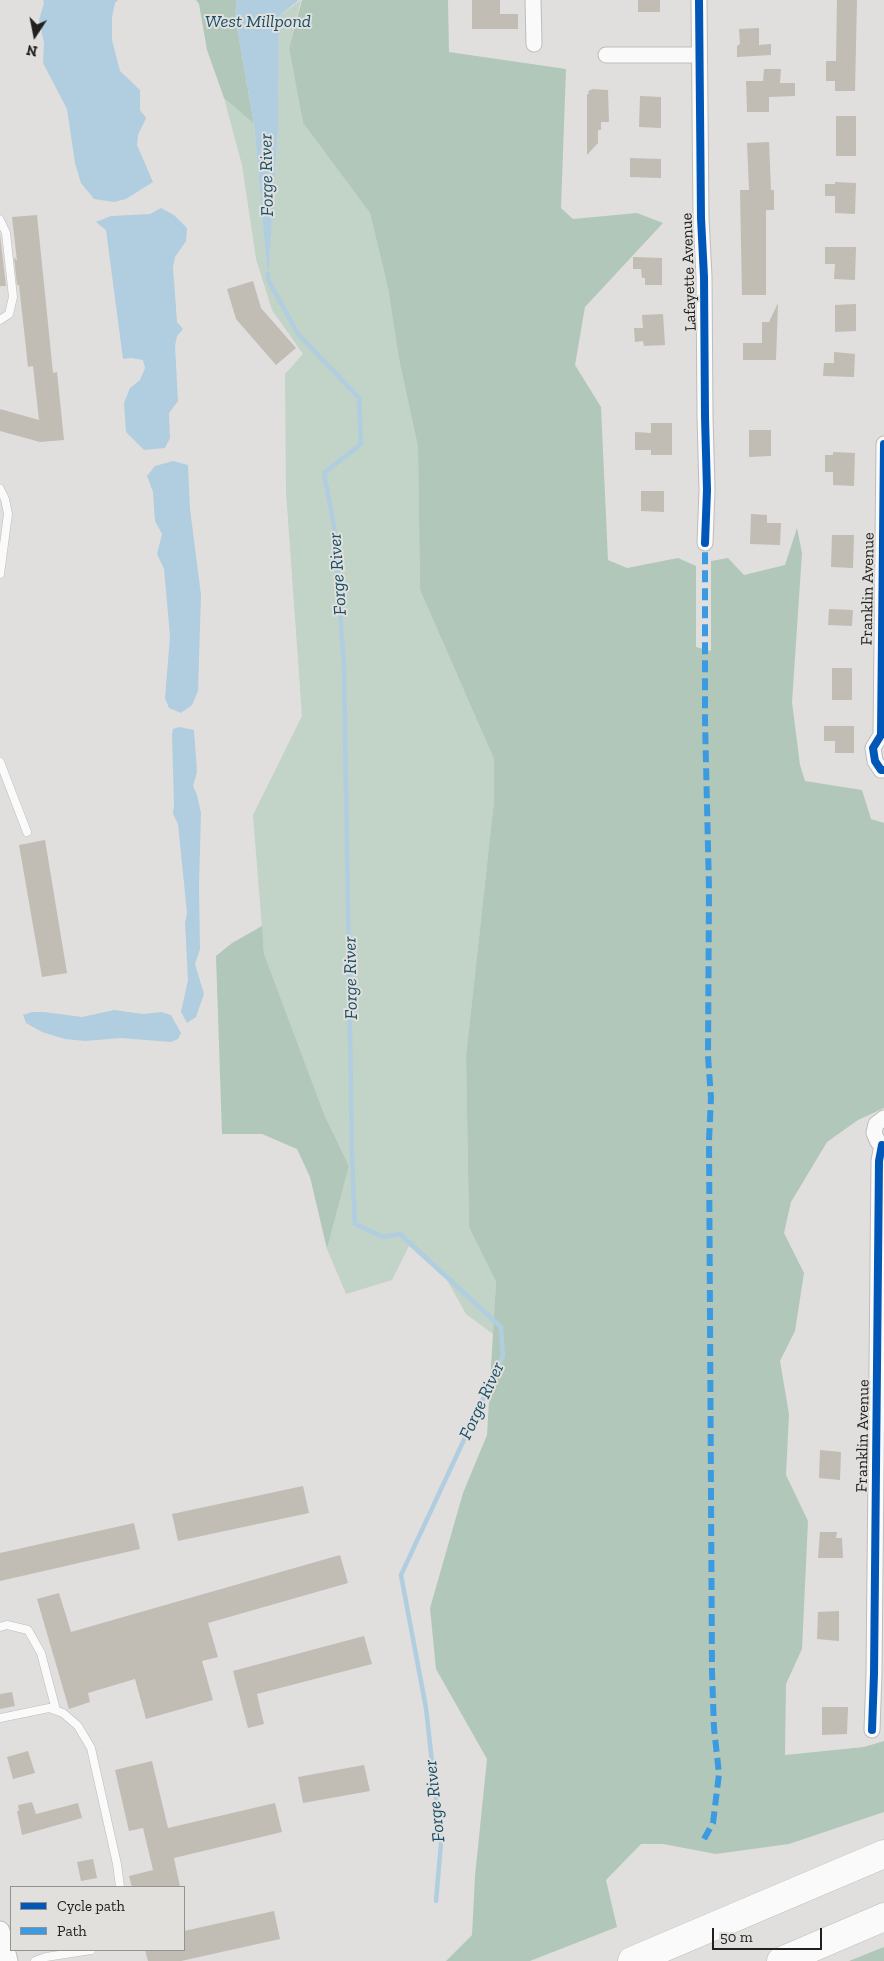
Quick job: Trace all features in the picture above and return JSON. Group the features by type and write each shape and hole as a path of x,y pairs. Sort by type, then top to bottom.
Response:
{"highway":[{"path":"632,1961 884,1854"},
{"path":"781,1961 884,1917"}],"street":[{"path":"533,0 534,44"},
{"name":"Lafayette Avenue","path":"699,0 698,55 707,490 705,543"},
{"path":"606,55 698,55"},
{"name":"Franklin Avenue","path":"884,444 883,735 872,748 875,761 881,770 884,770"},
{"name":"Franklin Avenue","path":"872,1730 879,1674 879,1161 883,1146 875,1138 874,1128 884,1118"},
{"path":"0,1931 8,1961"}],"lane":[{"path":"0,220 6,233 13,297 9,314 0,320"},
{"path":"0,489 5,499 8,514 0,574"},
{"path":"0,762 27,832"},
{"path":"0,1627 7,1625 28,1630 40,1653 56,1710"},
{"path":"0,1718 49,1708 63,1713 78,1726 91,1748 117,1864 120,1886"},
{"path":"34,1961 46,1957 85,1951"}],"green space":[{"path":"196,0 237,0 235,16 254,124 224,98 207,50 199,4"},
{"path":"301,0 289,48 303,123 370,213 388,288 399,359 418,447 420,590 494,759 494,801 466,1056 469,1227 496,1282 493,1334 466,1314 447,1280 409,1246 392,1280 346,1294 327,1249 349,1166 324,1114 264,954 253,815 302,716 286,492 285,374 303,354 272,310 256,259 242,165 224,98 254,124 268,276 278,130 279,16"},
{"path":"302,0 448,0 449,52 566,69 561,208 573,219 637,213 663,223 585,307 575,365 601,407 608,560 627,568 678,558 696,566 696,647 711,651 711,561 728,558 744,575 785,565 797,528 802,553 792,702 800,765 805,781 862,790 871,819 884,823 884,1108 858,1120 827,1142 791,1202 784,1233 804,1273 795,1331 780,1361 789,1414 786,1475 808,1521 802,1649 786,1684 785,1755 864,1747 884,1741 884,1812 789,1844 716,1854 663,1844 641,1844 606,1880 617,1927 530,1961 446,1961 472,1935 475,1876 487,1759 436,1669 430,1608 463,1493 487,1435 496,1282 469,1227 466,1056 494,801 494,759 420,590 418,447 399,359 388,288 370,213 303,123 289,48"},
{"path":"262,926 264,954 324,1114 349,1166 327,1249 310,1177 297,1149 262,1134 222,1134 216,956 232,943"},
{"path":"884,1947 884,1961 849,1961"}],"water":[{"path":"43,0 118,0 115,3 112,17 112,40 120,71 140,90 140,110 146,118 138,135 137,145 153,182 126,199 114,202 94,199 81,183 75,163 67,109 43,63 44,43 39,20 44,3"},
{"name":"West Millpond","path":"237,0 299,0 279,16 278,130 268,280 254,124 235,16"},
{"path":"161,208 174,215 187,228 186,241 175,257 173,267 177,322 183,329 177,336 175,346 178,401 169,413 170,438 165,448 144,450 126,432 124,403 130,388 140,380 145,368 143,360 123,359 106,230 96,222 111,216 150,214"},
{"path":"173,461 188,465 190,509 201,595 198,691 192,705 181,713 169,708 165,698 170,636 164,569 157,554 162,534 155,521 153,492 147,476 155,466"},
{"path":"179,727 194,730 197,772 193,786 201,813 200,949 195,964 204,994 196,1017 187,1023 181,1012 188,980 185,923 187,913 178,824 173,814 172,734 173,729"},
{"path":"114,1010 143,1014 161,1012 171,1015 181,1033 178,1039 171,1042 121,1038 85,1041 65,1039 42,1032 26,1023 23,1015 32,1012 44,1012 82,1017"}],"building":[{"path":"472,0 500,0 500,14 518,14 518,29 472,29"},
{"path":"638,0 660,0 660,12 638,12"},
{"path":"837,0 857,0 855,91 835,91 835,81 826,81 826,61 836,61"},
{"path":"759,28 759,45 771,44 771,55 737,57 737,46 740,44 739,29"},
{"path":"764,69 781,69 780,83 795,83 795,96 769,97 769,112 747,112 746,81 763,81"},
{"path":"593,89 608,90 609,122 601,122 601,130 598,130 598,143 587,155 587,94 589,94 588,91"},
{"path":"640,96 661,97 661,128 639,127"},
{"path":"836,116 856,116 856,156 836,156"},
{"path":"769,142 771,190 774,190 774,210 766,210 766,295 742,295 740,190 749,190 747,143"},
{"path":"630,158 661,159 661,178 630,177"},
{"path":"835,182 856,183 855,214 835,213 835,196 825,196 825,184 835,184"},
{"path":"37,215 53,373 57,372 64,440 40,442 0,431 0,409 39,420 33,366 28,367 19,285 17,285 14,257 17,261 12,217"},
{"path":"0,235 6,286 0,286"},
{"path":"825,247 856,247 855,280 834,279 835,264 825,264"},
{"path":"633,257 662,258 662,285 645,285 645,278 642,278 641,269 633,269"},
{"path":"253,281 261,308 296,348 276,365 236,319 227,289"},
{"path":"778,303 776,360 743,360 743,343 762,343 762,322 769,322"},
{"path":"856,304 856,331 835,332 835,305"},
{"path":"663,314 665,345 644,346 643,341 635,342 634,328 643,328 642,315"},
{"path":"834,352 855,354 854,377 823,376 824,363 834,363"},
{"path":"651,423 672,423 672,455 651,455 651,450 635,450 635,432 651,433"},
{"path":"749,430 771,430 771,456 749,457"},
{"path":"833,452 855,453 854,486 833,485 833,472 825,472 825,455 833,455"},
{"path":"641,491 664,491 664,512 641,511"},
{"path":"751,514 767,515 767,523 781,523 780,545 750,544"},
{"path":"832,535 854,535 853,568 831,567"},
{"path":"829,609 853,610 852,626 828,625"},
{"path":"832,668 852,668 852,700 832,700"},
{"path":"824,726 854,726 854,753 835,753 835,741 824,741"},
{"path":"45,840 67,973 42,977 19,845"},
{"path":"820,1450 841,1452 840,1480 819,1478"},
{"path":"303,1486 309,1513 178,1541 172,1514"},
{"path":"134,1523 140,1549 0,1581 0,1553"},
{"path":"820,1532 837,1532 836,1538 842,1538 843,1558 818,1558"},
{"path":"340,1555 348,1583 208,1623 218,1657 202,1661 213,1700 146,1719 135,1679 88,1693 90,1702 69,1709 37,1599 59,1593 71,1632"},
{"path":"839,1611 839,1641 817,1639 818,1612"},
{"path":"364,1636 372,1664 257,1694 264,1724 248,1728 233,1671"},
{"path":"12,1692 15,1706 0,1709 0,1694"},
{"path":"822,1707 848,1707 847,1734 822,1735"},
{"path":"28,1751 35,1773 13,1779 7,1757"},
{"path":"152,1761 168,1828 275,1803 282,1832 174,1858 180,1886 132,1886 129,1876 153,1870 143,1828 129,1831 115,1770"},
{"path":"364,1765 370,1791 303,1803 298,1777"},
{"path":"32,1802 36,1814 78,1803 82,1818 22,1835 17,1811 19,1811 18,1805"},
{"path":"93,1859 97,1878 81,1881 77,1862"},
{"path":"274,1911 280,1939 181,1961 148,1961 145,1951 185,1951 185,1931"}],"waterway":[{"name":"Forge River","path":"268,274 268,280 298,334 359,398 361,444 324,473 334,526 344,667 352,1156 355,1224 383,1237 400,1234 501,1327 503,1356 401,1575 426,1708 441,1843 436,1901"}],"marked path":[{"path":"704,1839 713,1823 719,1774 714,1728 712,1672 709,1140 711,1098 708,1056 709,889 705,721 705,543"}],"cycle path":[{"path":"699,0 701,218 704,277 707,490 705,543"},
{"path":"884,444 881,735 873,748 875,761 881,770 884,770"},
{"path":"872,1730 879,1161 882,1145 884,1146"}]}
